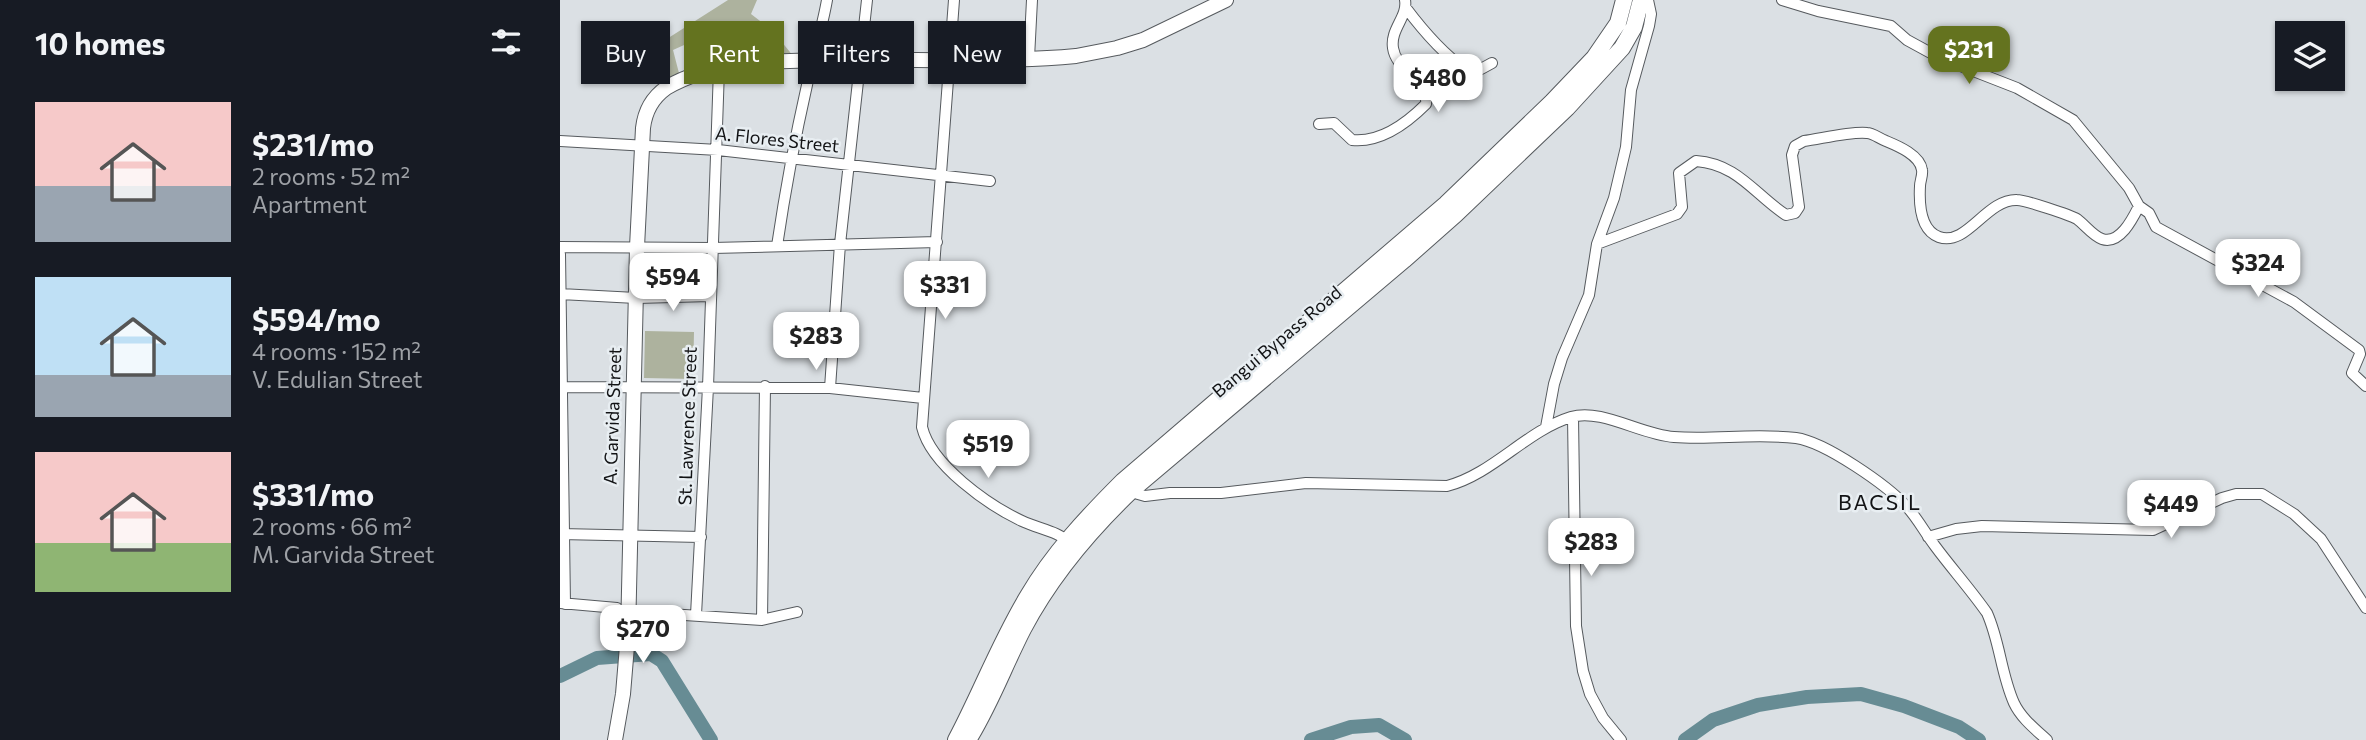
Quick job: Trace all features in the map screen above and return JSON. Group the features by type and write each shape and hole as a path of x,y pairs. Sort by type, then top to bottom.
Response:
{"highway":[{"name":"Bangui Bypass Road","path":"956,740 1022,606 1042,573 1073,544 1127,485 1446,204 1552,102 1594,58 1618,23 1624,0"},
{"name":"Bangui Bypass Road","path":"1127,485 1415,250 1567,108 1622,48 1634,27 1641,0"},
{"name":"Bangui Bypass Road","path":"968,740 1038,603 1073,544"}],"main road":[{"name":"A. Garvida Street","path":"1026,58 1076,56 1117,48 1143,40 1226,0"},
{"name":"A. Garvida Street","path":"615,740 623,694 628,634 642,145 646,112 660,93 684,80"}],"street":[{"path":"823,21 827,0"},
{"path":"864,21 866,0"},
{"path":"952,21 954,0"},
{"path":"1029,58 1032,0"},
{"path":"1546,426 1554,384 1589,295 1598,244 1614,198 1626,147 1631,90 1651,14 1648,0"},
{"path":"1782,0 1891,26 1906,40 1940,58 2017,88 2073,120 2129,188 2138,206 2148,213 2156,227 2286,297 2357,348 2360,354 2352,373 2366,386"},
{"path":"1405,4 1425,33 1451,60 1466,71 1482,69 1492,62"},
{"path":"1320,124 1334,124 1352,140 1371,139 1404,125 1426,104 1426,94 1398,61 1392,48 1393,33 1405,4"},
{"name":"St. Lawrence Street","path":"696,615 708,387 719,84"},
{"path":"777,246 791,158 807,84"},
{"path":"830,388 840,244 857,84"},
{"path":"947,84 923,398 924,438 946,466 1007,513 1073,544"},
{"path":"1598,244 1677,214 1682,207 1679,173 1696,161 1721,167 1749,184 1786,215 1795,213 1799,207 1792,155 1795,146 1804,141 1868,133 1899,146 1918,161 1922,170 1920,203 1925,225 1932,233 1942,238 1953,239 1971,228 1989,209 2016,199 2067,214 2106,240 2119,235 2134,216 2138,206"},
{"name":"A. Flores Street","path":"560,141 718,150 990,181"},
{"path":"560,247 713,248 937,242"},
{"path":"560,254 563,604 617,608"},
{"path":"561,294 636,298 710,296"},
{"path":"561,387 765,386 830,388 923,398"},
{"path":"762,620 765,386"},
{"path":"1127,485 1146,496 1170,492 1221,493 1306,483 1447,486 1466,479 1546,426 1573,417 1598,416 1641,431 1674,437 1769,437 1810,442 1838,456 1908,508 1987,613 1995,631 2015,704 2047,740"},
{"path":"1573,417 1576,626 1583,671 1590,694 1603,718 1621,740"},
{"path":"1928,537 1956,529 1982,526 2153,530 2222,498 2236,494 2262,494 2294,514 2321,539 2366,608"},
{"path":"562,534 701,537"},
{"path":"638,612 762,620 797,612"}],"green space":[{"path":"728,0 757,0 751,14 760,21 695,21"},
{"path":"684,28 684,45 673,50 680,77 670,82 670,37"},
{"path":"784,45 794,57 784,58"},
{"path":"645,331 694,332 693,379 644,378"}],"waterway":[{"path":"560,676 597,658 651,654 662,661 711,740"},
{"path":"1685,740 1713,720 1758,705 1807,697 1861,694 1904,706 1959,727 1979,740"},
{"path":"1311,740 1351,727 1379,725 1405,740"}],"district":[{"name":"BACSIL","path":"1880,503"}]}
